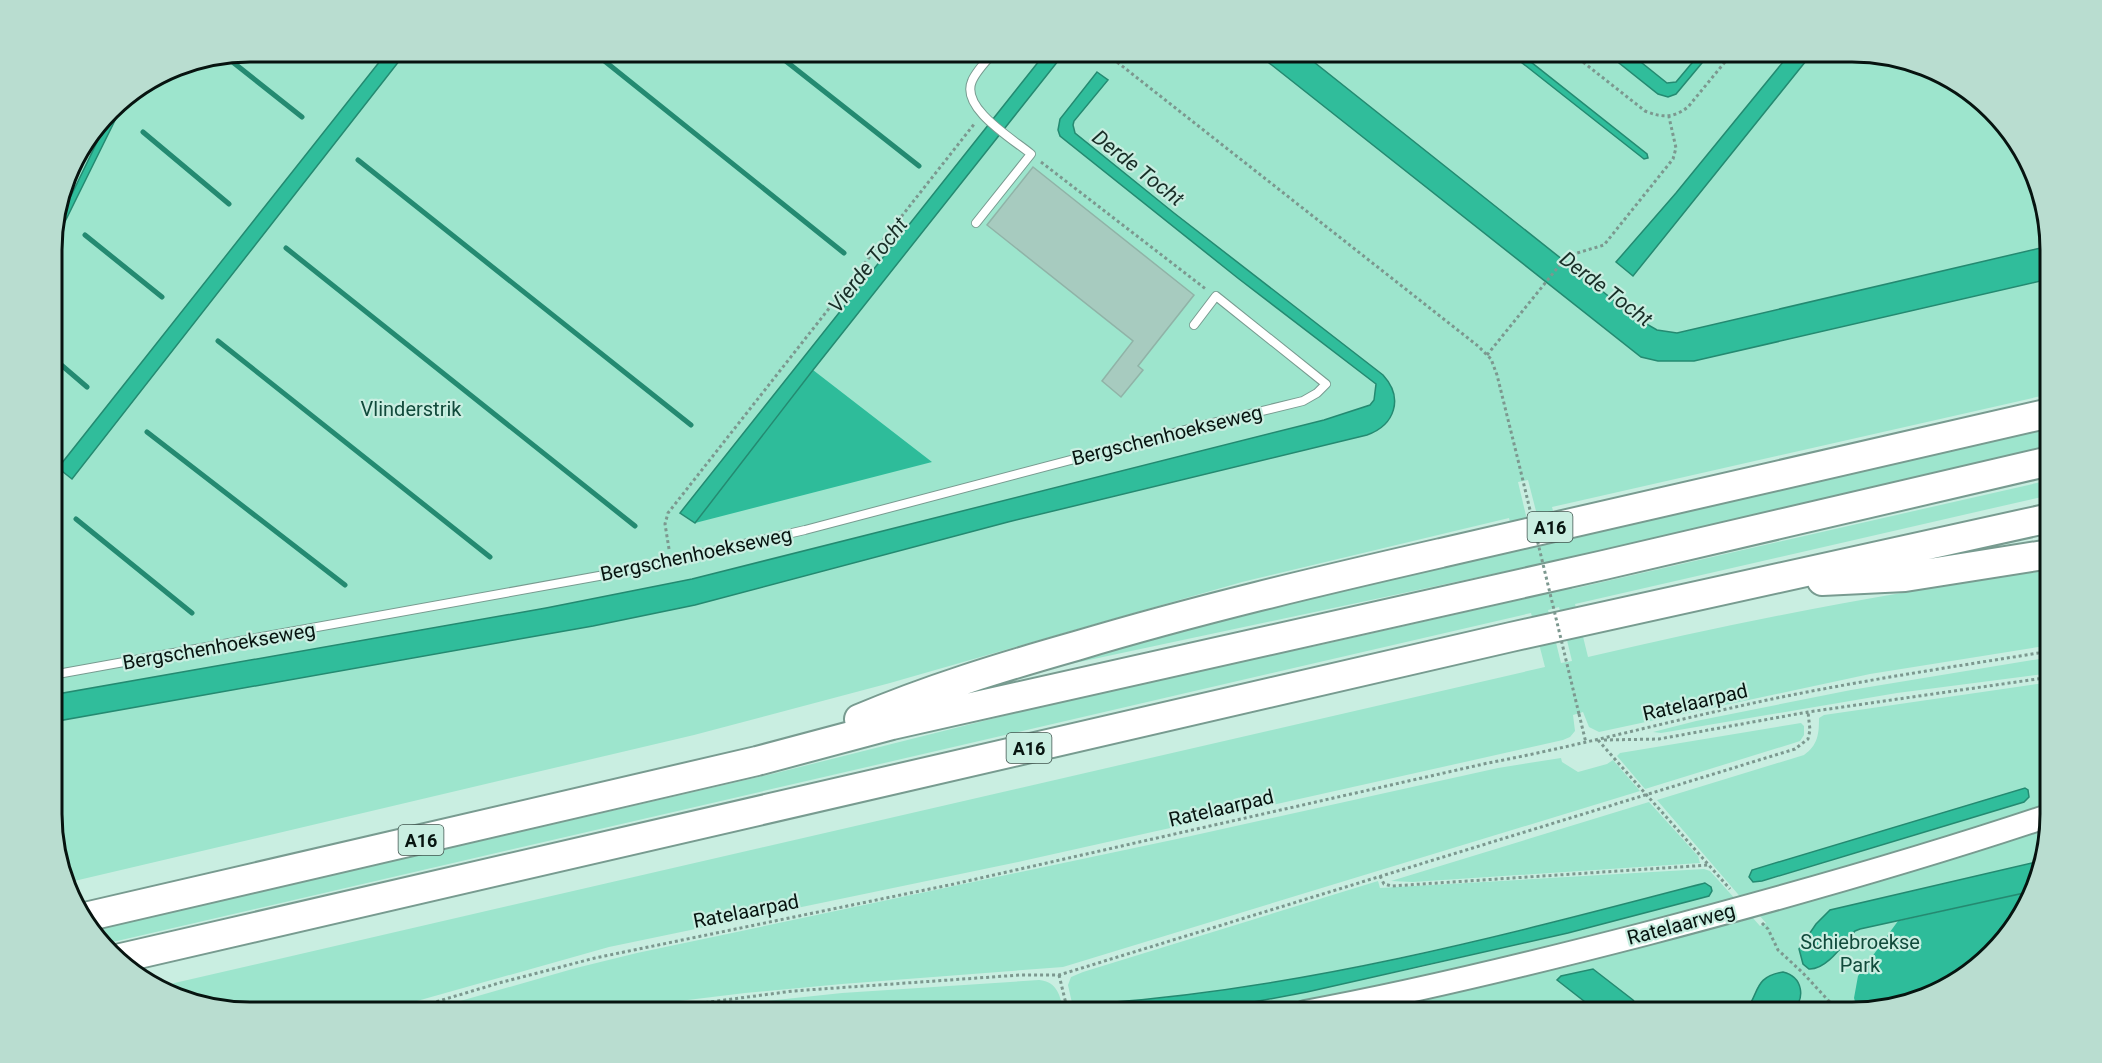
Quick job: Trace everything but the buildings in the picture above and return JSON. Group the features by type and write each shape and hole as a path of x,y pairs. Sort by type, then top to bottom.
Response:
{"highway":[{"name":"A16","path":"757,761 900,702 1001,668 1146,625 1347,574 2040,415"},
{"name":"A16","path":"92,915 757,761 915,720 2040,463"},
{"name":"A16","path":"128,956 1739,585 2040,520"},
{"name":"A16","path":"1739,585 1905,577 2040,556"}],"street":[{"name":"Ratelaarweg","path":"1361,1001 1521,966 1746,907 1915,859 2040,819"}],"lane":[{"path":"976,223 1031,154 982,115 970,98 972,80 986,62"},
{"path":"1194,325 1216,296"},
{"name":"Bergschenhoekseweg","path":"62,673 323,627 671,561 805,530 1302,401 1317,393 1326,384 1216,296"}],"path":[{"path":"1116,61 1478,346 1491,359 1497,375 1586,743"},
{"path":"1582,61 1645,111 1657,116 1669,117 1679,114 1688,107 1726,61"},
{"path":"671,561 665,524 668,513 982,115"},
{"path":"1486,355 1568,256 1604,245 1673,159 1676,148 1669,117"},
{"path":"1031,154 1216,296"},
{"name":"Ratelaarpad","path":"436,1002 595,958 954,884 1488,763 1586,743 1772,699 1916,672 2040,653"},
{"path":"1598,740 1659,739 1808,712 2040,680"},
{"path":"712,1002 793,991 1020,975 1059,975 1795,749 1808,739 1810,730 1808,712"},
{"path":"1598,740 1730,889"},
{"path":"1380,876 1384,884 1392,886 1708,866"},
{"path":"1787,959 1829,1001"},
{"path":"1059,975 1065,1001"}],"green space":[{"name":"Vlinderstrik","path":"1852,61 1901,68 1936,81 1967,100 2002,135 2026,178 2039,225 2040,396 1552,507 1560,538 2040,428 2040,449 1565,559 1572,589 2040,482 2040,497 1575,604 1588,657 1818,608 1934,587 2040,571 2040,647 1870,674 1599,732 1589,727 1583,712 1573,715 1575,731 1563,740 1018,862 609,947 414,1002 249,1002 201,995 170,984 1545,667 1531,613 113,942 101,929 776,773 1131,684 1316,646 1528,598 1521,568 971,685 1099,644 1194,628 1517,549 1509,518 1242,582 890,683 694,735 74,881 65,850 62,813 62,237 68,201 81,166 100,135 126,108 145,93 178,76 213,65 237,62","holes":["1528,480 1544,542 1533,545 1518,482","1559,607 1572,661 1561,663 1548,610"]},
{"path":"2040,659 2040,674 1897,693 1661,733 1653,732 1696,721 1851,690"},
{"path":"2040,684 2040,809 1743,900 1657,800 1804,755 1815,743 1819,718 1824,715"},
{"path":"1801,723 1804,726 1804,735 1800,741 1645,789 1617,756 1620,753"},
{"path":"1561,758 1562,762 1578,772 1607,764 1613,760 1640,791 1063,967 842,984 673,1002 457,1002 637,953 1191,836 1498,768"},
{"path":"1649,802 1698,856 1700,863 1413,882 1391,881"},
{"name":"Schiebroekse Park","path":"2039,828 2031,874 2009,918 1976,955 1957,970 1913,992 1865,1001 1398,1001 1745,918 1752,917 1760,926 1766,923 1759,915 1762,912"},
{"path":"1704,869 1710,871 1737,901 1646,925 1316,1001 1256,1001 1422,967 1656,910 1712,891 1708,884 1480,940 1258,986 1120,1001 1072,1001 1068,985 1071,977 1083,972 1378,881 1380,888"},
{"path":"1039,980 1054,987 1061,1001 761,1002 842,993"}],"shaded area":[{"path":"1058,61 695,523 680,513 1039,62"},
{"path":"1267,61 1313,61 1636,318 1657,330 1677,333 2040,248 2040,281 1694,361 1658,361 1641,357"},
{"path":"1520,61 1530,61 1647,154 1648,158 1644,159"},
{"path":"1617,61 1640,61 1667,83 1676,82 1694,61 1704,61 1676,94 1668,97 1658,94"},
{"path":"1784,61 1806,61 1633,276 1616,262 1676,193"},
{"path":"379,62 398,62 72,479 62,471 62,463"},
{"path":"1097,72 1108,80 1074,121 1075,133 1383,375 1395,401 1390,418 1384,425 1367,435 1008,522 695,605 593,626 62,720 62,693 546,608 692,579 1324,420 1370,405 1374,400 1376,384 1239,279 1060,136 1058,130 1060,119"},
{"path":"116,118 64,225 67,203 101,134"},
{"path":"813,370 932,462 695,523"},
{"path":"2025,788 2028,790 2029,797 2024,802 1762,881 1753,882 1749,877 1752,870"},
{"path":"2034,862 2023,893 1860,929 1855,931 1829,961 1809,969 1803,964 1799,949 1816,924 1830,910"},
{"path":"1705,883 1711,887 1712,891 1709,896 1568,933 1257,1001 1119,1001 1179,996 1330,972 1556,922"},
{"path":"2023,893 2009,918 1994,937 1957,970 1913,992 1889,998 1855,1001 1858,976 1898,921"},
{"path":"1593,969 1634,1001 1584,1001 1557,980 1561,976"},
{"path":"1783,972 1795,978 1800,989 1799,1001 1752,1001 1758,987 1773,974"}],"waterway":[{"path":"233,62 302,117"},
{"path":"605,62 844,253"},
{"path":"787,62 919,166"},
{"path":"143,132 229,204"},
{"path":"358,160 691,425"},
{"path":"85,235 162,297"},
{"path":"286,248 635,526"},
{"path":"218,341 490,557"},
{"path":"62,366 87,387"},
{"path":"147,432 345,585"},
{"path":"76,519 192,613"}],"water label":[{"name":"Derde Tocht","path":"1138,168"},
{"name":"Vierde Tocht","path":"868,265"},
{"name":"Derde Tocht","path":"1606,289"}]}
